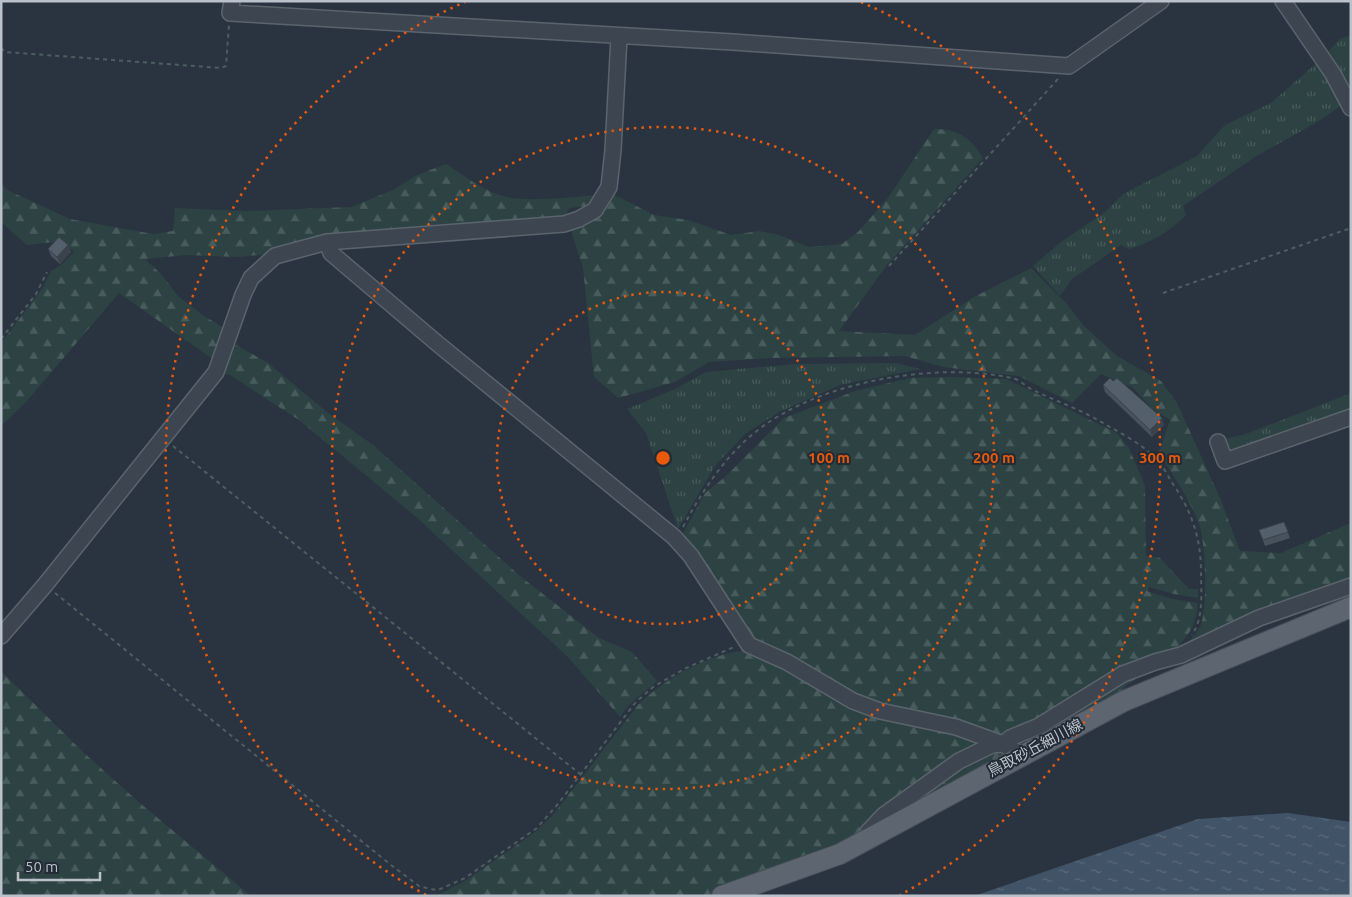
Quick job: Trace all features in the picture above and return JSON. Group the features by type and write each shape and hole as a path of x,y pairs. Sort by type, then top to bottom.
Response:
{"main road":[{"name":"鳥取砂丘細川線","path":"722,896 840,854 1124,701 1351,607"}],"street":[{"path":"231,7 619,37 734,42 1069,66 1161,1"},
{"path":"1283,1 1333,74 1351,108"},
{"path":"1,636 46,585 216,372 243,295 251,278 275,256 327,242 564,224 579,219 595,210 609,187 613,150 619,37"},
{"path":"327,242 331,253 362,280 674,537 691,556 749,645 787,662 853,702 880,711 956,727 1003,744 1022,755"},
{"path":"1218,442 1225,461 1351,416"},
{"path":"868,832 884,815 959,761 992,745 1003,744 1010,738 1039,726 1123,674 1181,655 1259,618 1351,586"}],"path":[{"path":"1,48 5,52 37,56 221,68 226,66 231,7"},
{"path":"889,266 1069,66"},
{"path":"1163,293 1351,228"},
{"path":"1,339 36,294 47,272"},
{"path":"674,537 681,530 714,475 752,435 778,416 849,386 946,371 1014,378 1030,388 1088,414 1130,439 1153,456 1186,504 1199,538 1199,621 1188,638"},
{"path":"163,438 580,774"},
{"path":"46,585 419,886 438,890 451,886 536,828 635,703 653,687 714,654 730,648 749,645"}],"green space":[{"path":"1351,35 1351,99 1325,55 1340,39"},
{"path":"1320,60 1345,103 1317,122 1255,157 1183,206 1186,215 1173,227 1153,240 1129,249 1121,245 1072,279 1060,296 1033,266 1061,242 1105,212 1123,194 1197,156 1225,125 1271,103"},
{"path":"934,129 942,129 963,136 983,158 887,265 839,331 915,335 974,297 1031,268 1066,303 1084,326 1117,356 1161,381 1177,403 1220,498 1240,551 1281,553 1351,523 1351,583 1178,654 1198,631 1203,618 1205,576 1203,545 1199,524 1186,497 1159,453 1170,420 1153,409 1132,387 1101,374 1072,403 1019,376 943,367 905,356 769,358 709,362 675,382 618,398 594,377 583,268 570,227 603,210 613,194 654,215 688,220 731,235 759,231 779,235 809,247 842,244 858,232 888,198"},
{"path":"446,164 483,188 507,197 539,199 599,195 587,206 569,208 565,218 308,239 271,254 237,257 186,255 145,259 161,274 178,296 204,316 224,328 214,360 119,293 26,402 1,426 1,343 42,289 51,271 61,265 74,252 62,241 27,245 1,222 1,183 7,190 70,219 153,234 173,231 175,208 246,211 351,207 393,190 417,175"},
{"path":"231,342 268,363 328,413 373,445 520,576 599,638 632,652 657,681 628,706 620,717 568,657 415,516 299,420 230,375 219,373 225,362 230,358"},
{"path":"896,363 920,369 840,385 779,412 745,434 715,466 678,529 646,433 627,409 675,389 706,372 795,364"},
{"path":"910,378 1006,379 1117,433 1129,448 1145,486 1146,556 1160,558 1189,589 1198,589 1198,598 1149,587 1147,591 1172,599 1198,603 1193,626 1180,644 1168,655 1005,738 863,703 753,641 680,539 705,493 725,477 784,418 855,391"},
{"path":"1351,393 1351,413 1229,455 1224,439 1246,434"},
{"path":"746,650 816,683 990,743 864,833 823,853 706,896 436,896 465,881 534,833 553,815 638,705 649,695 674,677 702,662"},
{"path":"1,671 84,753 141,804 251,896 1,896"},
{"path":"1149,671 1129,683 1112,701 1022,746 1009,740 1100,690"},
{"path":"995,745 1007,754 877,824"}],"water":[{"path":"1288,813 1351,822 1351,896 974,896 1198,819"}],"building":[{"path":"59,237 68,245 57,257 48,249"},
{"path":"1110,378 1113,381 1117,378 1162,418 1150,430 1103,385"},
{"path":"1284,522 1288,532 1263,540 1259,530"}]}
